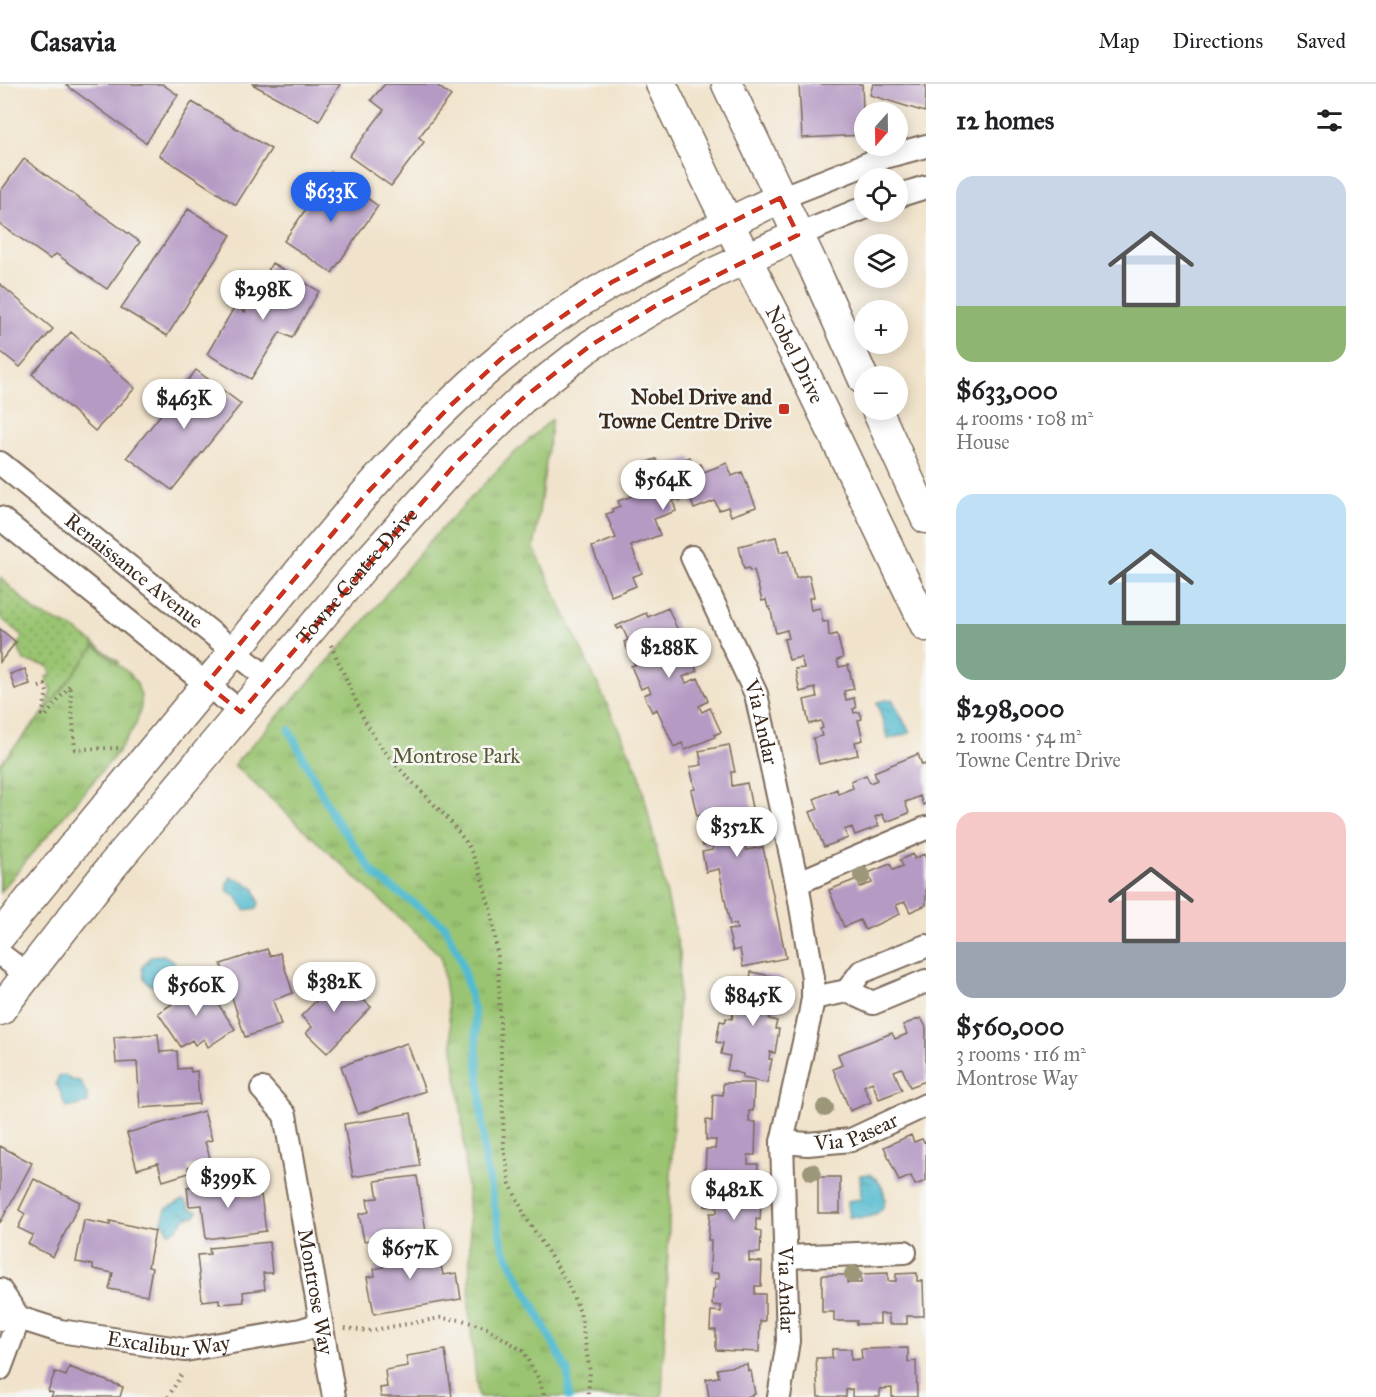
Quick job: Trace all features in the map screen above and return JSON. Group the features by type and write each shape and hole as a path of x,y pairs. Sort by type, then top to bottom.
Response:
{"main road":[{"name":"Nobel Drive","path":"661,84 926,626"},
{"path":"727,84 858,366"},
{"path":"0,936 206,684 381,478 450,405 501,358 553,320 612,282 689,240 780,198"},
{"name":"Towne Centre Drive","path":"2,1001 363,567 458,461 522,399 591,345 714,273 798,236"},
{"path":"882,420 926,518"}],"street":[{"path":"780,198 885,157 926,147"},
{"path":"908,193 926,187"},
{"path":"798,236 854,212"},
{"name":"Renaissance Avenue","path":"0,463 270,680"},
{"name":"Renaissance Avenue","path":"0,518 241,712"},
{"name":"Via Andar","path":"692,557 756,694 797,883 813,978 813,998 782,1142 788,1341 779,1397"},
{"path":"797,883 926,828"},
{"path":"847,991 861,972 926,946"},
{"path":"0,954 26,974"},
{"path":"813,998 847,991 873,1003 926,981"},
{"name":"Montrose Way","path":"262,1089 285,1115 334,1397"},
{"name":"Via Pasear","path":"782,1142 808,1144 851,1140 926,1105"},
{"path":"786,1257 905,1252"},
{"path":"0,1290 10,1318 0,1369"},
{"name":"Excalibur Way","path":"10,1318 60,1331 185,1350 301,1330 321,1324"}],"path":[{"path":"330,642 363,717 376,740 450,821 468,845 480,871 492,917 498,958 504,1148 510,1184 526,1218 567,1282 580,1312 590,1372 588,1397"},
{"path":"39,687 45,685 42,715 46,716 70,685 75,749 124,748"},
{"path":"321,1324 368,1331 440,1318 487,1328 523,1351 537,1376 545,1397"}],"highlighted area":[{"path":"780,198 798,235 657,305 591,345 522,399 458,461 241,712 206,684 366,494 451,405 501,359 612,282"}],"green space":[{"name":"Montrose Park","path":"552,419 534,548 639,773 680,953 662,1397 478,1397 469,1312 470,1233 462,1116 441,956 234,765 361,625 427,544 511,456"},
{"path":"0,577 37,613 73,628 119,662 116,667 117,753 0,892 0,764 46,710 51,690 46,677 52,675 48,666 24,661 17,645 23,637 0,617"},
{"path":"95,646 130,674 137,684 141,696 141,707 136,724 117,753 0,892 0,764 46,710"}],"water":[{"path":"892,699 910,733 888,739 877,702"},
{"path":"231,877 255,889 259,903 257,908 245,910 236,896 227,890"},
{"path":"163,955 174,961 176,972 169,982 154,987 145,979 142,967 151,956"},
{"path":"65,1075 71,1080 80,1081 88,1096 88,1103 67,1108 56,1084 59,1076"},
{"path":"870,1174 883,1191 884,1204 876,1214 868,1217 849,1217 848,1201 861,1199 860,1175"},
{"path":"185,1201 190,1209 198,1211 195,1216 185,1218 176,1230 169,1232 162,1221 166,1209"}],"building":[{"path":"65,84 162,84 178,95 146,143"},
{"path":"252,84 340,84 319,121"},
{"path":"385,84 435,84 451,96 419,137 424,142 391,186 349,156 384,110 371,100"},
{"path":"799,84 862,84 863,102 854,102 854,135 802,138"},
{"path":"873,84 926,84 925,112 908,107 908,102 893,102 870,95"},
{"path":"192,102 271,149 236,205 159,155"},
{"path":"24,159 140,242 107,289 56,254 50,259 0,224 0,192"},
{"path":"331,172 378,206 332,273 284,241"},
{"path":"188,209 231,235 167,336 121,308"},
{"path":"272,263 319,291 292,338 280,332 251,379 207,354 235,306 245,312"},
{"path":"0,284 53,329 20,367 0,351"},
{"path":"71,332 135,388 95,431 32,374"},
{"path":"196,370 241,404 172,490 127,457"},
{"path":"690,457 694,467 701,464 704,472 727,463 732,476 742,472 756,507 731,516 728,507 719,510 715,501 694,509 690,497 673,501 676,511 654,519 660,535 631,546 642,573 632,577 636,586 611,596 592,547 616,538 606,514 620,506 618,501 643,492 634,467 656,459 658,464 665,462 666,466"},
{"path":"776,537 780,552 789,550 796,578 809,575 814,597 809,598 811,610 820,608 823,622 828,621 829,636 837,634 843,658 837,660 839,667 848,665 854,689 844,691 846,700 854,698 856,708 853,709 854,713 860,712 862,719 858,720 863,740 855,742 858,755 819,764 813,738 822,736 820,729 823,728 821,721 809,724 804,700 817,697 815,688 800,692 795,669 804,668 801,657 789,660 784,639 789,638 787,630 776,633 770,607 768,608 766,600 762,601 754,570 744,569 739,546"},
{"path":"668,608 679,633 670,637 673,644 669,646 672,654 686,647 697,671 683,677 686,683 698,678 708,701 699,706 702,712 710,708 721,732 685,750 682,743 674,747 657,709 652,712 644,695 651,692 648,686 641,689 631,666 635,665 624,642 628,640 622,627 618,629 616,626 646,613 648,617"},
{"path":"0,629 16,642 0,662"},
{"path":"25,669 30,684 15,689 10,674"},
{"path":"729,745 735,772 731,772 732,786 747,783 752,808 742,810 743,817 755,815 761,841 745,844 746,850 763,847 786,958 743,967 740,949 733,951 728,930 737,929 736,924 730,925 719,869 706,872 702,852 713,850 712,844 703,846 697,819 707,818 706,814 697,816 691,790 695,789 690,767 702,765 699,751"},
{"path":"918,754 922,765 926,764 926,803 923,805 920,796 905,802 909,813 886,822 882,814 875,817 879,826 855,835 852,827 844,830 848,838 824,847 810,812 818,809 814,799 837,789 838,794 853,788 851,781 866,775 870,783 877,780 874,772"},
{"path":"913,854 914,859 924,854 926,859 926,905 910,912 905,902 896,905 900,914 865,930 860,920 844,927 829,890 857,879 860,887 872,883 868,873 890,864 893,870 903,866 900,860"},
{"path":"267,949 270,956 280,953 293,993 273,1000 281,1025 245,1037 221,964"},
{"path":"751,972 782,978 781,985 786,985 782,1009 779,1009 778,1013 770,1012 769,1019 777,1021 775,1029 779,1029 775,1053 770,1052 769,1059 772,1059 767,1083 742,1078 743,1074 727,1070 730,1056 721,1054 723,1043 716,1042 720,1021 725,1022 726,1018 732,1019 739,977 750,980"},
{"path":"336,973 371,1007 327,1053 306,1033 312,1027 301,1016 319,998 316,994"},
{"path":"201,979 235,1029 208,1047 204,1039 195,1045 192,1040 181,1047 158,1013 172,1004 169,1000"},
{"path":"921,1018 926,1027 926,1081 910,1087 902,1068 894,1071 902,1090 879,1099 872,1082 864,1086 871,1102 850,1111 833,1069 842,1065 838,1054 892,1033 895,1039 907,1034 903,1025"},
{"path":"158,1034 160,1052 177,1051 178,1069 190,1068 191,1072 197,1071 199,1104 140,1108 137,1062 116,1063 114,1037"},
{"path":"407,1043 425,1091 358,1114 341,1066"},
{"path":"723,1083 754,1083 753,1111 749,1111 749,1122 756,1122 755,1155 748,1155 748,1164 758,1164 755,1201 761,1201 760,1220 756,1219 756,1230 761,1231 760,1253 749,1253 749,1261 762,1262 761,1286 755,1286 755,1294 765,1294 765,1321 760,1321 759,1352 716,1350 716,1330 710,1330 711,1311 721,1312 721,1306 712,1305 715,1279 719,1279 719,1273 710,1273 711,1240 708,1240 710,1213 717,1213 717,1207 705,1206 708,1181 714,1181 714,1174 705,1174 706,1149 715,1149 716,1140 706,1140 706,1120 712,1121 713,1094 723,1095"},
{"path":"204,1111 212,1140 205,1142 211,1161 188,1167 189,1173 163,1181 158,1163 137,1169 127,1133"},
{"path":"411,1113 420,1166 353,1177 344,1124"},
{"path":"911,1135 914,1142 922,1139 926,1141 926,1181 915,1185 911,1176 899,1181 884,1147"},
{"path":"0,1146 32,1163 0,1223"},
{"path":"417,1176 426,1232 364,1241 359,1214 369,1212 367,1199 378,1198 375,1181"},
{"path":"818,1177 840,1177 840,1213 818,1213"},
{"path":"34,1179 80,1202 53,1257 28,1244 33,1235 18,1228 25,1214 19,1210"},
{"path":"240,1180 243,1197 261,1195 266,1231 206,1239 202,1205 189,1206 187,1187"},
{"path":"84,1220 110,1225 110,1221 155,1231 148,1267 152,1268 147,1296 109,1289 113,1273 93,1269 93,1265 76,1262"},
{"path":"427,1240 432,1266 441,1265 443,1275 457,1273 461,1299 374,1314 367,1277 375,1276 374,1269 384,1267 380,1248"},
{"path":"269,1242 272,1273 263,1273 265,1289 243,1292 244,1302 219,1304 219,1299 202,1301 197,1255 210,1254 209,1248"},
{"path":"888,1273 888,1281 896,1281 896,1274 917,1273 917,1281 923,1281 924,1316 907,1316 907,1324 889,1324 889,1314 880,1314 880,1324 856,1324 857,1321 834,1321 834,1312 822,1312 822,1275 847,1275 847,1283 861,1283 861,1274"},
{"path":"908,1348 908,1362 916,1361 917,1397 892,1397 892,1388 880,1389 880,1397 852,1397 852,1389 846,1390 846,1397 818,1397 816,1358 832,1358 832,1349 851,1349 851,1360 862,1359 861,1349"},
{"path":"445,1350 452,1397 381,1397 380,1388 387,1387 385,1370 408,1366 406,1356"},
{"path":"747,1364 748,1371 751,1371 755,1394 746,1397 709,1397 706,1379 719,1377 717,1369"},
{"path":"69,1367 123,1387 120,1397 51,1397 53,1393 48,1391 55,1372 66,1376"}],"waterway":[{"path":"289,730 334,817 376,876 444,925 460,957 474,1011 485,1161 503,1247 568,1372 569,1397"}],"place":[{"name":"Nobel Drive and Towne Centre Drive","path":"784,409"}]}
